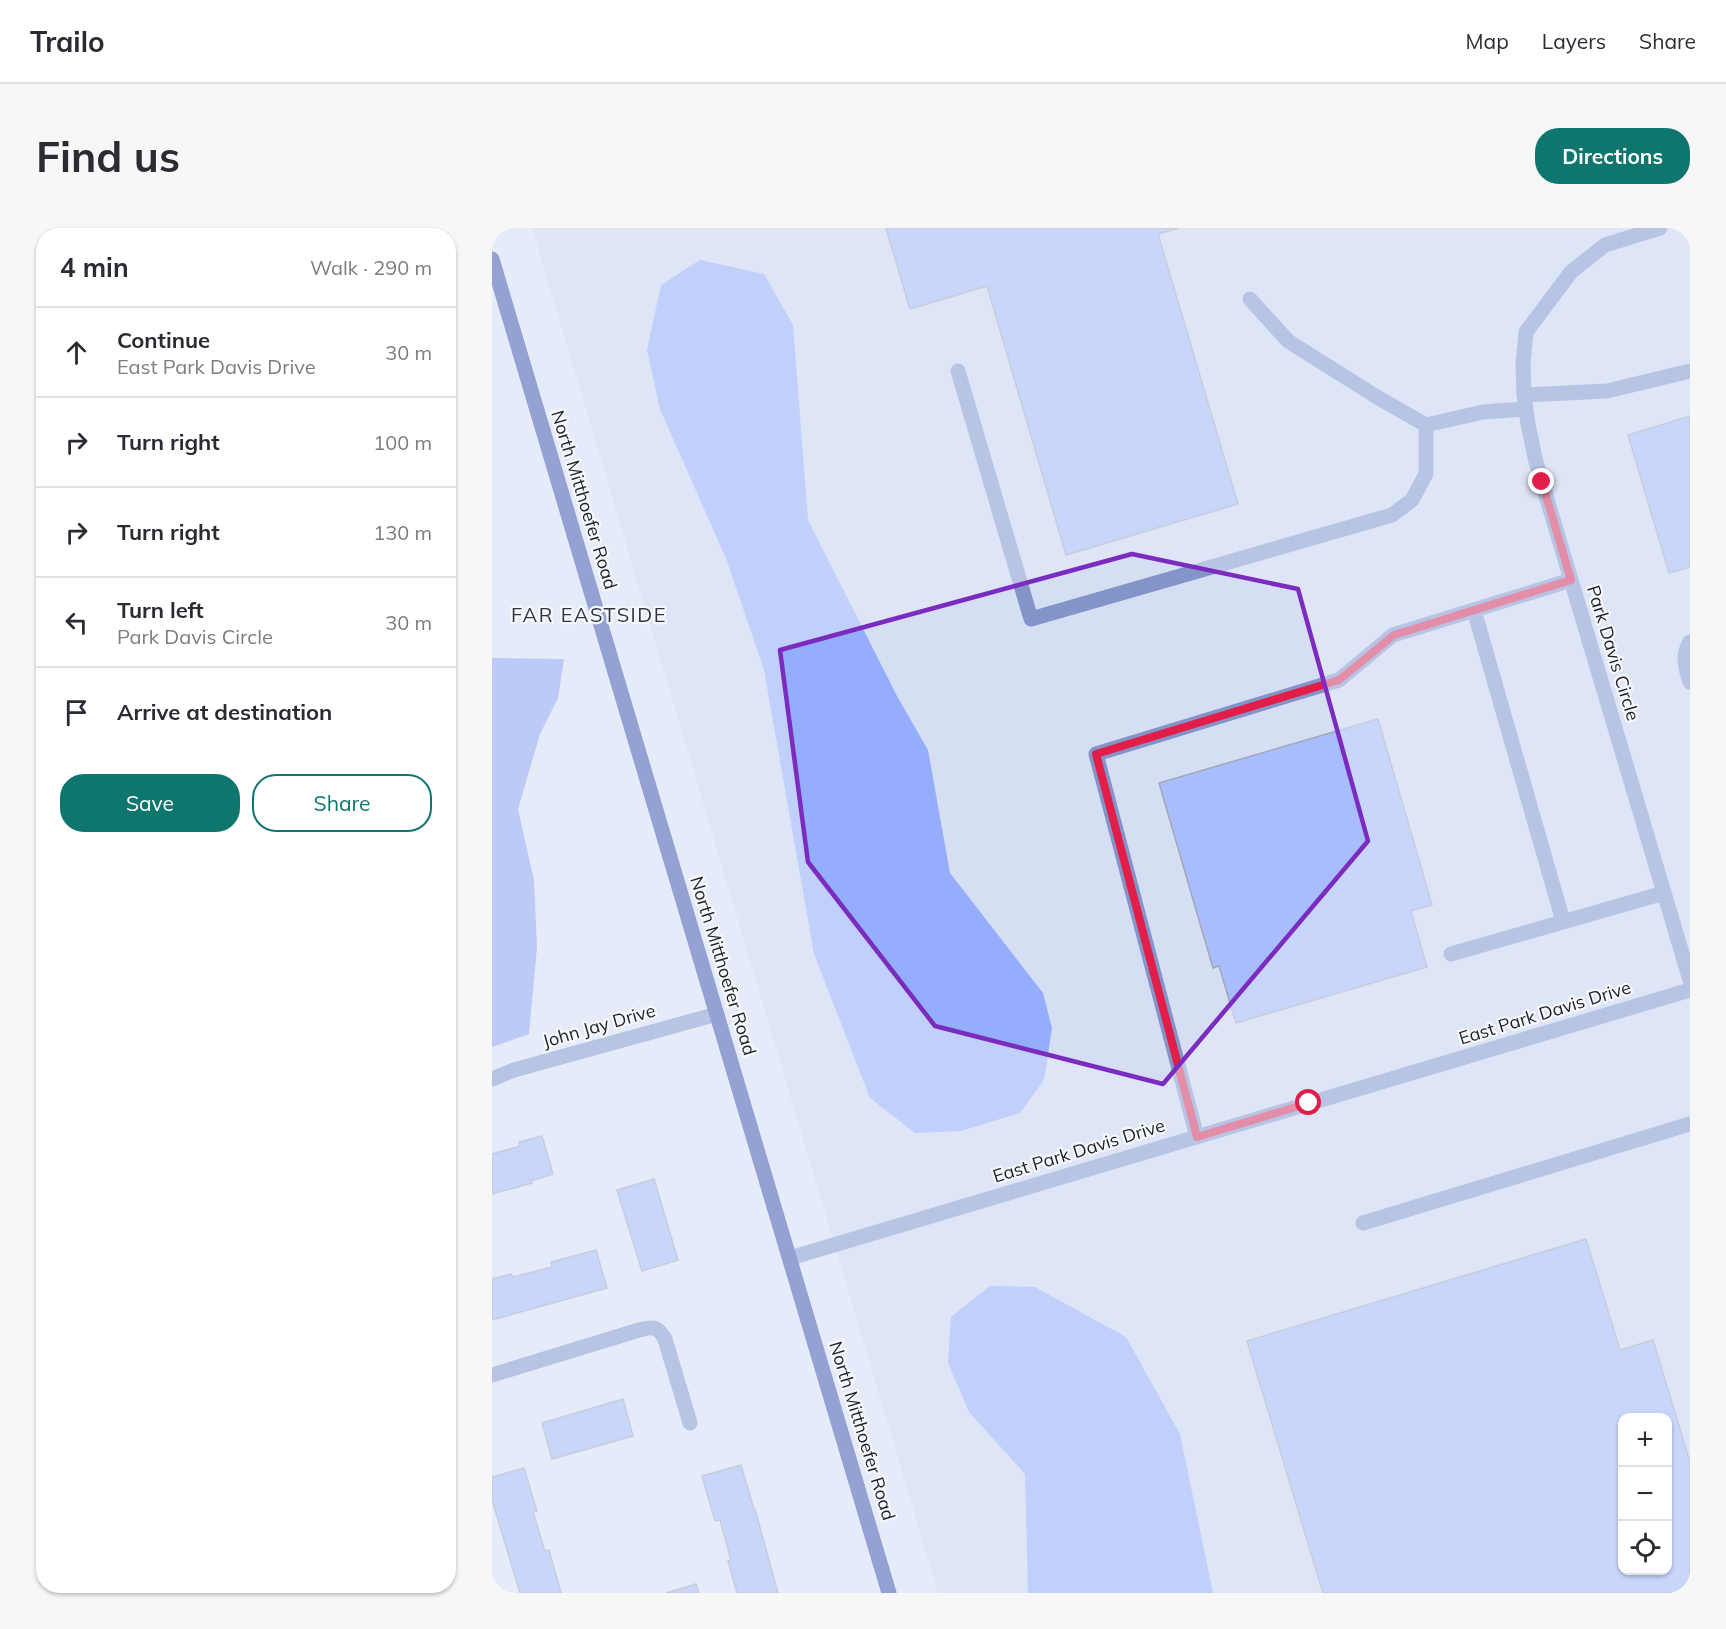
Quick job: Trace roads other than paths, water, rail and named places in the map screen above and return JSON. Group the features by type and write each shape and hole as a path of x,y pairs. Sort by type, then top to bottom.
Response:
{"main road":[{"name":"North Mitthoefer Road","path":"492,259 890,1593"}],"street":[{"name":"Park Davis Circle","path":"1660,228 1605,246 1571,272 1526,332 1523,363 1525,402 1536,462 1690,980"},
{"path":"1250,299 1288,341 1426,425 1525,402 1607,391 1690,371"},
{"path":"958,371 1031,619 1392,515 1412,500 1426,474 1426,425"},
{"path":"1197,1137 1096,754 1339,680 1394,635 1571,580"},
{"path":"1474,610 1563,921"},
{"path":"1690,642 1685,650 1685,664 1690,682"},
{"path":"1451,954 1664,893"},
{"name":"East Park Davis Drive","path":"790,1258 1690,990"},
{"name":"John Jay Drive","path":"492,1079 514,1070 717,1014"},
{"path":"1363,1223 1690,1125"},
{"path":"492,1375 653,1327 661,1331 665,1339 690,1423"}],"district":[{"name":"FAR EASTSIDE","path":"589,615"}]}
